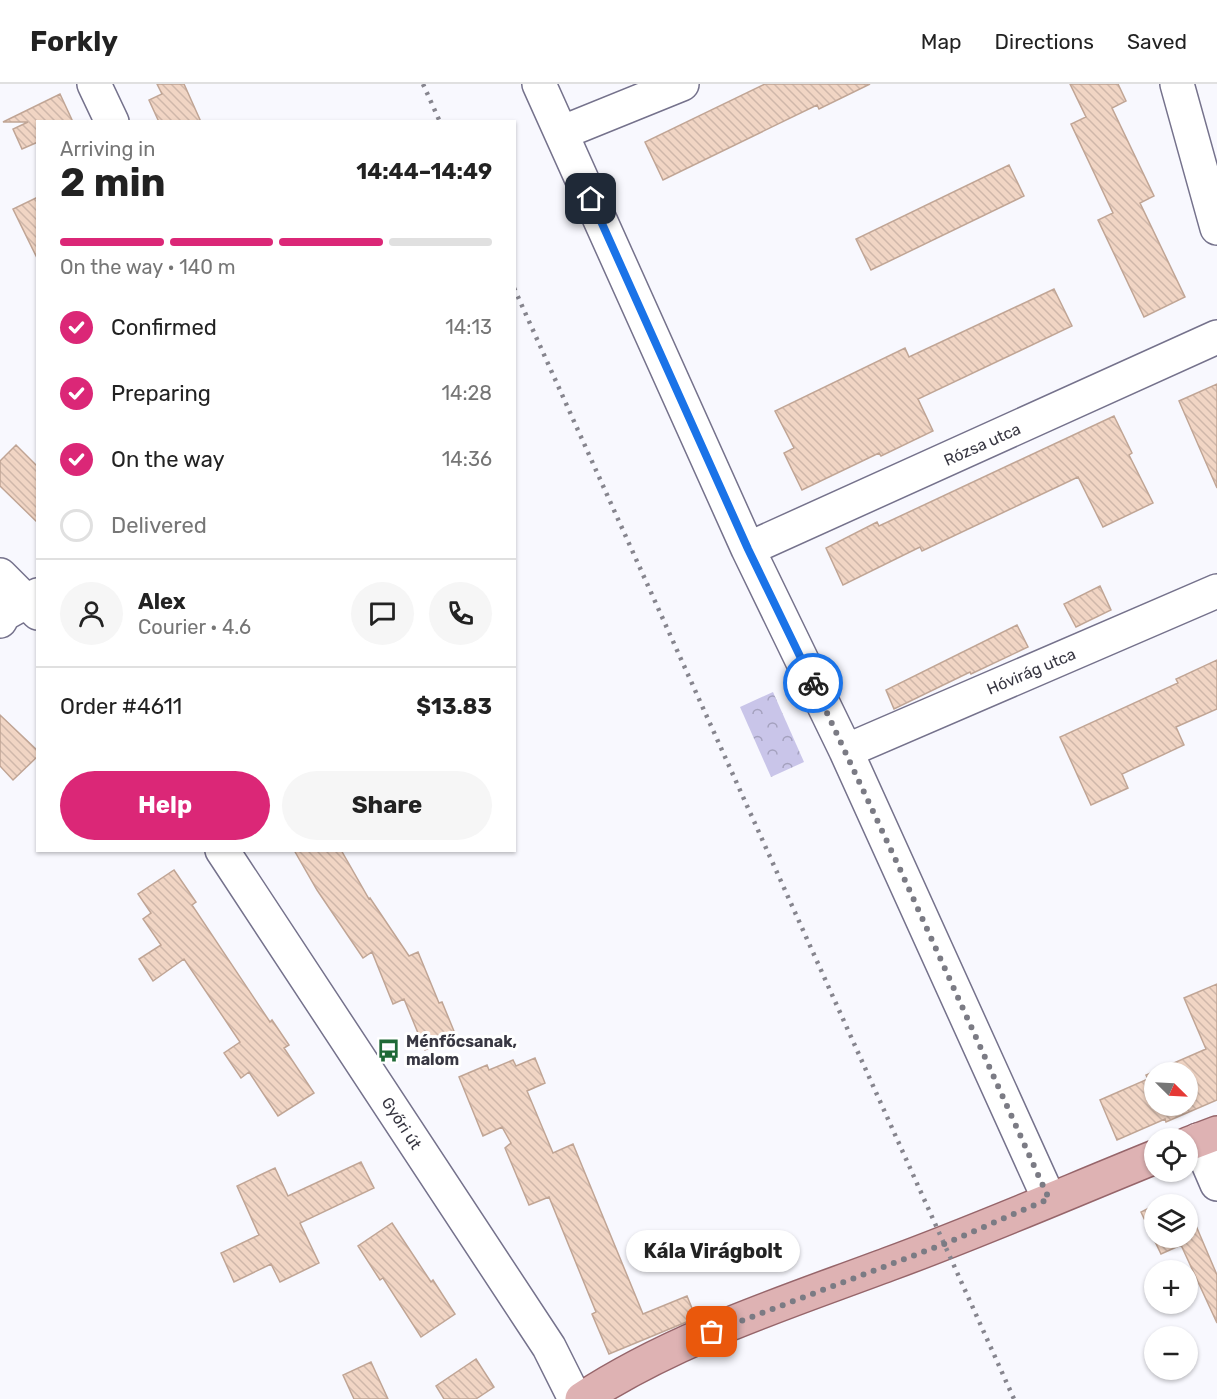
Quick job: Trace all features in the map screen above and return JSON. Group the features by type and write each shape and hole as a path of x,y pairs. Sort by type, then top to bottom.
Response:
{"main road":[{"path":"582,1399 617,1376 731,1323 944,1244 1144,1161"}],"street":[{"path":"94,84 110,120"},
{"path":"539,84 748,549 846,751 1049,1199"},
{"path":"561,133 682,84"},
{"path":"1177,84 1217,228"},
{"name":"Rózsa utca","path":"748,549 1217,338"},
{"path":"0,575 34,603"},
{"name":"Hóvirág utca","path":"846,751 1217,591"},
{"path":"0,621 4,614 34,603"},
{"name":"Győri út","path":"223,852 549,1347 575,1399"},
{"path":"1201,1139 1217,1184"}],"green space":[{"path":"773,692 804,762 771,777 740,707"}],"building":[{"path":"157,84 184,84 200,120 158,120 149,100 162,94"},
{"path":"765,84 870,84 819,109 817,105 663,180 645,142"},
{"path":"1070,84 1118,84 1126,101 1112,108 1154,196 1140,203 1185,297 1144,317 1098,220 1113,213 1071,124 1086,117"},
{"path":"60,94 72,120 36,120 36,143 22,149 13,129 28,122 3,122"},
{"path":"1009,165 1024,196 871,270 856,239"},
{"path":"36,198 36,256 13,209"},
{"path":"1054,289 1072,326 918,399 933,431 881,456 879,453 802,490 784,453 794,448 775,411 905,348 909,357"},
{"path":"1217,384 1217,488 1179,401"},
{"path":"1114,416 1132,453 1129,455 1153,503 1103,527 1078,477 922,551 920,547 843,585 826,548 877,522 879,526"},
{"path":"16,445 36,465 36,521 0,486 0,461"},
{"path":"1100,586 1111,610 1076,627 1064,604"},
{"path":"1017,625 1028,647 894,709 886,690"},
{"path":"1217,660 1217,709 1176,727 1184,745 1122,774 1128,788 1091,805 1060,737 1178,683 1176,679"},
{"path":"0,715 36,749 36,758 13,780 0,766"},
{"path":"295,852 342,852 369,899 409,956 418,952 439,1003 442,1002 456,1036 425,1050 404,999 393,1004 372,952 363,958 317,890"},
{"path":"174,870 196,902 192,905 270,1022 272,1020 289,1045 284,1048 314,1093 278,1116 249,1072 241,1078 224,1053 240,1042 184,959 153,981 139,959 161,945 143,919 151,913 138,894"},
{"path":"1217,984 1217,1100 1198,1108 1198,1062 1176,1062 1206,1049 1184,998"},
{"path":"535,1058 545,1083 527,1091 553,1153 573,1144 643,1314 687,1296 696,1318 609,1354 592,1314 596,1312 549,1197 529,1205 505,1148 511,1143 502,1127 483,1136 459,1077 487,1065 489,1070 513,1060 516,1066"},
{"path":"1144,1081 1144,1116 1180,1116 1166,1122 1165,1119 1117,1140 1100,1100"},
{"path":"361,1162 374,1188 300,1223 319,1263 280,1282 271,1264 234,1282 221,1253 259,1235 237,1186 275,1168 288,1196"},
{"path":"392,1223 455,1314 421,1337 383,1278 380,1280 358,1246"},
{"path":"1198,1230 1217,1275 1217,1323 1198,1282 1198,1260 1188,1260 1182,1248 1198,1248"},
{"path":"1158,1248 1174,1248 1161,1254"},
{"path":"476,1359 494,1387 476,1399 444,1399 436,1386"},
{"path":"371,1362 388,1399 354,1399 343,1375"}],"railway":[{"path":"423,84 439,120"},
{"path":"516,292 1014,1399"}],"way so far":[{"path":"712,1332 944,1244 1049,1199 813,683"}],"place":[{"name":"Ménfőcsanak, malom","path":"388,1050"},
{"name":"Kála Virágbolt","path":"712,1332"}],"route":[{"path":"591,199 748,549 813,683"}]}
